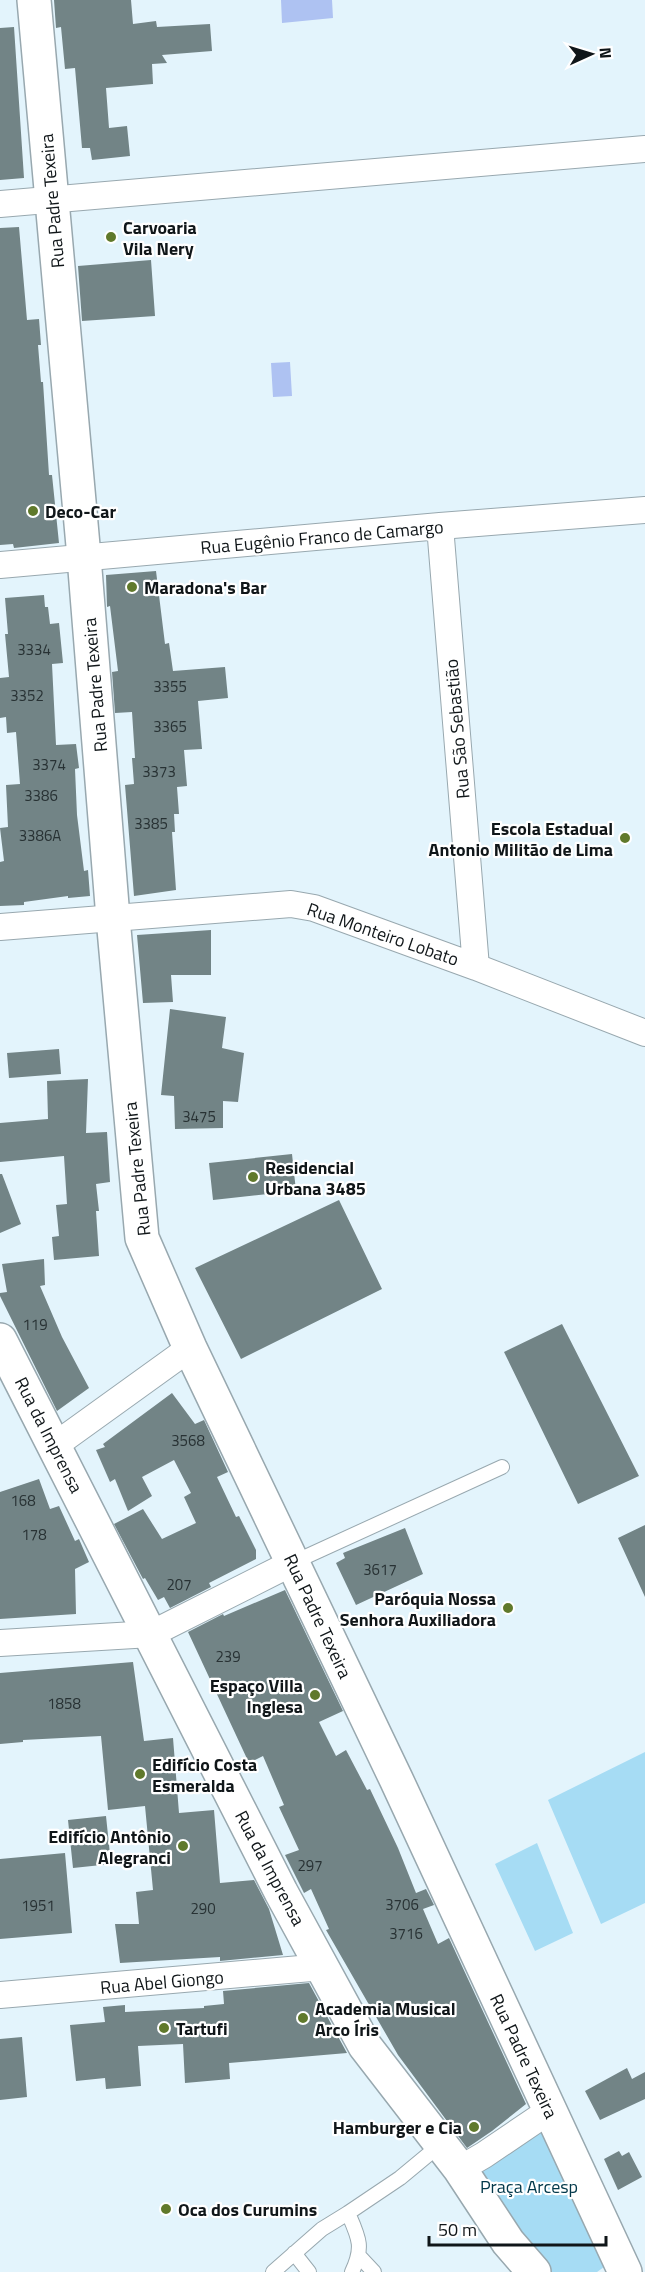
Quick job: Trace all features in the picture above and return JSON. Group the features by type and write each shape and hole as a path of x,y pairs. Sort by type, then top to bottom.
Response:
{"main road":[{"name":"Rua Padre Texeira","path":"34,0 142,1238 190,1348 396,1779 549,2111 616,2265"},
{"name":"Rua da Imprensa","path":"3,1352 151,1634 281,1892 365,2046 451,2157 508,2242 534,2272"}],"street":[{"path":"0,204 645,149"},
{"name":"Rua Eugênio Franco de Camargo","path":"0,565 645,510"},
{"name":"Rua São Sebastião","path":"440,526 476,967"},
{"name":"Rua Monteiro Lobato","path":"0,927 291,904 314,908 476,967 645,1033"},
{"path":"54,1446 190,1348"},
{"path":"0,1643 151,1634 292,1563"},
{"name":"Rua Abel Giongo","path":"0,1995 323,1967"},
{"path":"451,2157 484,2155 549,2111"}],"lane":[{"path":"292,1563 502,1467"},
{"path":"273,2272 322,2229 400,2178 451,2157"},
{"path":"348,2213 360,2240 359,2256 352,2272"},
{"path":"294,2253 309,2272"},
{"path":"359,2256 374,2272"}],"green space":[{"path":"645,1752 645,1903 601,1924 548,1800"},
{"path":"537,1843 573,1933 535,1951 495,1864"},
{"name":"Praça Arcesp","path":"539,2132 551,2136 607,2259 604,2267 597,2272 540,2272 469,2171"}],"shaded area":[{"path":"281,0 332,0 333,18 282,23"},
{"path":"290,362 292,396 273,397 271,363"}],"building":[{"path":"54,0 131,0 133,24 156,21 157,27 210,24 212,51 162,55 167,63 152,64 153,84 106,88 109,128 127,126 130,156 92,160 90,148 82,148 75,68 65,69 61,27 56,28"},
{"path":"14,27 24,178 0,180 0,28"},
{"path":"19,227 27,320 39,319 41,345 38,345 41,382 43,382 49,475 52,475 59,543 14,548 13,544 0,545 0,228"},
{"path":"151,260 155,316 82,321 78,266"},
{"path":"156,571 165,644 169,643 173,671 225,667 228,698 198,701 202,749 184,750 187,786 177,787 179,814 174,814 175,832 172,832 176,890 134,896 125,785 134,784 132,712 115,713 112,672 118,671 110,606 107,607 106,575"},
{"path":"44,595 50,624 59,623 63,663 52,664 56,745 76,744 79,768 75,769 77,815 84,871 88,870 90,896 68,898 68,896 24,902 24,905 0,906 0,862 4,861 0,828 8,827 6,785 20,784 16,732 7,733 6,717 0,718 0,678 9,677 5,634 8,634 5,598"},
{"path":"211,930 211,975 171,975 173,1002 143,1003 137,935"},
{"path":"170,1009 226,1017 222,1048 244,1053 238,1102 223,1101 223,1128 175,1129 174,1096 161,1095"},
{"path":"59,1049 61,1074 9,1078 7,1053"},
{"path":"88,1079 86,1133 107,1132 110,1182 96,1184 99,1211 96,1211 99,1256 54,1260 52,1237 59,1236 56,1205 67,1204 64,1156 0,1162 0,1123 48,1119 47,1081"},
{"name":"Residencial Urbana 3485","path":"292,1154 296,1191 213,1200 209,1163"},
{"path":"0,1174 2,1174 21,1224 0,1233"},
{"path":"339,1200 382,1289 241,1359 195,1268"},
{"path":"44,1259 45,1285 40,1286 62,1337 89,1388 57,1411 0,1296 0,1293 7,1292 2,1264"},
{"path":"562,1324 639,1476 578,1504 504,1352"},
{"path":"172,1393 195,1424 204,1420 228,1472 217,1477 236,1517 239,1516 256,1550 256,1559 209,1583 211,1587 170,1608 164,1597 158,1600 145,1578 143,1579 114,1524 143,1509 162,1539 196,1523 184,1497 191,1493 174,1460 142,1477 152,1496 128,1511 115,1479 110,1482 96,1450 105,1447 103,1444"},
{"path":"39,1479 50,1509 59,1506 75,1541 79,1539 89,1562 75,1569 76,1614 0,1619 0,1492"},
{"path":"645,1525 645,1597 618,1538"},
{"path":"405,1528 423,1574 356,1605 336,1563 345,1558 343,1553"},
{"path":"285,1590 343,1711 319,1722 336,1756 346,1750 367,1790 370,1789 416,1893 426,1889 434,1905 423,1909 438,1944 449,1938 526,2104 467,2148 398,2055 326,1930 329,1929 311,1889 304,1893 285,1855 299,1850 279,1807 284,1805 263,1756 249,1763 188,1632 223,1614 224,1616"},
{"path":"133,1662 144,1741 173,1738 179,1813 214,1810 220,1883 254,1880 269,1909 283,1955 220,1961 220,1957 120,1963 115,1924 139,1924 136,1892 153,1890 145,1806 108,1810 101,1736 23,1740 23,1742 0,1744 0,1673"},
{"path":"106,1816 111,1864 73,1868 68,1820"},
{"path":"65,1853 72,1933 0,1939 0,1859"},
{"path":"309,1983 347,2053 229,2063 230,2079 185,2083 183,2044 138,2046 141,2086 106,2089 105,2078 76,2081 70,2025 105,2022 103,2007 125,2005 125,2012 204,2008 204,2006 224,2004 223,1991"},
{"path":"22,2037 27,2097 0,2100 0,2039"},
{"path":"627,2068 632,2079 645,2072 645,2099 600,2120 585,2091"},
{"path":"619,2151 622,2156 629,2152 642,2177 618,2190 604,2159"}],"place":[{"name":"Carvoaria Vila Nery","path":"111,237"},
{"name":"Deco-Car","path":"33,511"},
{"name":"Maradona's Bar","path":"132,587"},
{"name":"Escola Estadual Antonio Militão de Lima","path":"625,838"},
{"name":"Residencial Urbana 3485","path":"253,1177"},
{"name":"Paróquia Nossa Senhora Auxiliadora","path":"508,1608"},
{"name":"Espaço Villa Inglesa","path":"315,1695"},
{"name":"Edifício Costa Esmeralda","path":"140,1774"},
{"name":"Edifício Antônio Alegranci","path":"183,1846"},
{"name":"Academia Musical Arco Íris","path":"303,2018"},
{"name":"Tartufi","path":"164,2028"},
{"name":"Hamburger e Cia","path":"474,2127"},
{"name":"Oca dos Curumins","path":"166,2209"}]}
